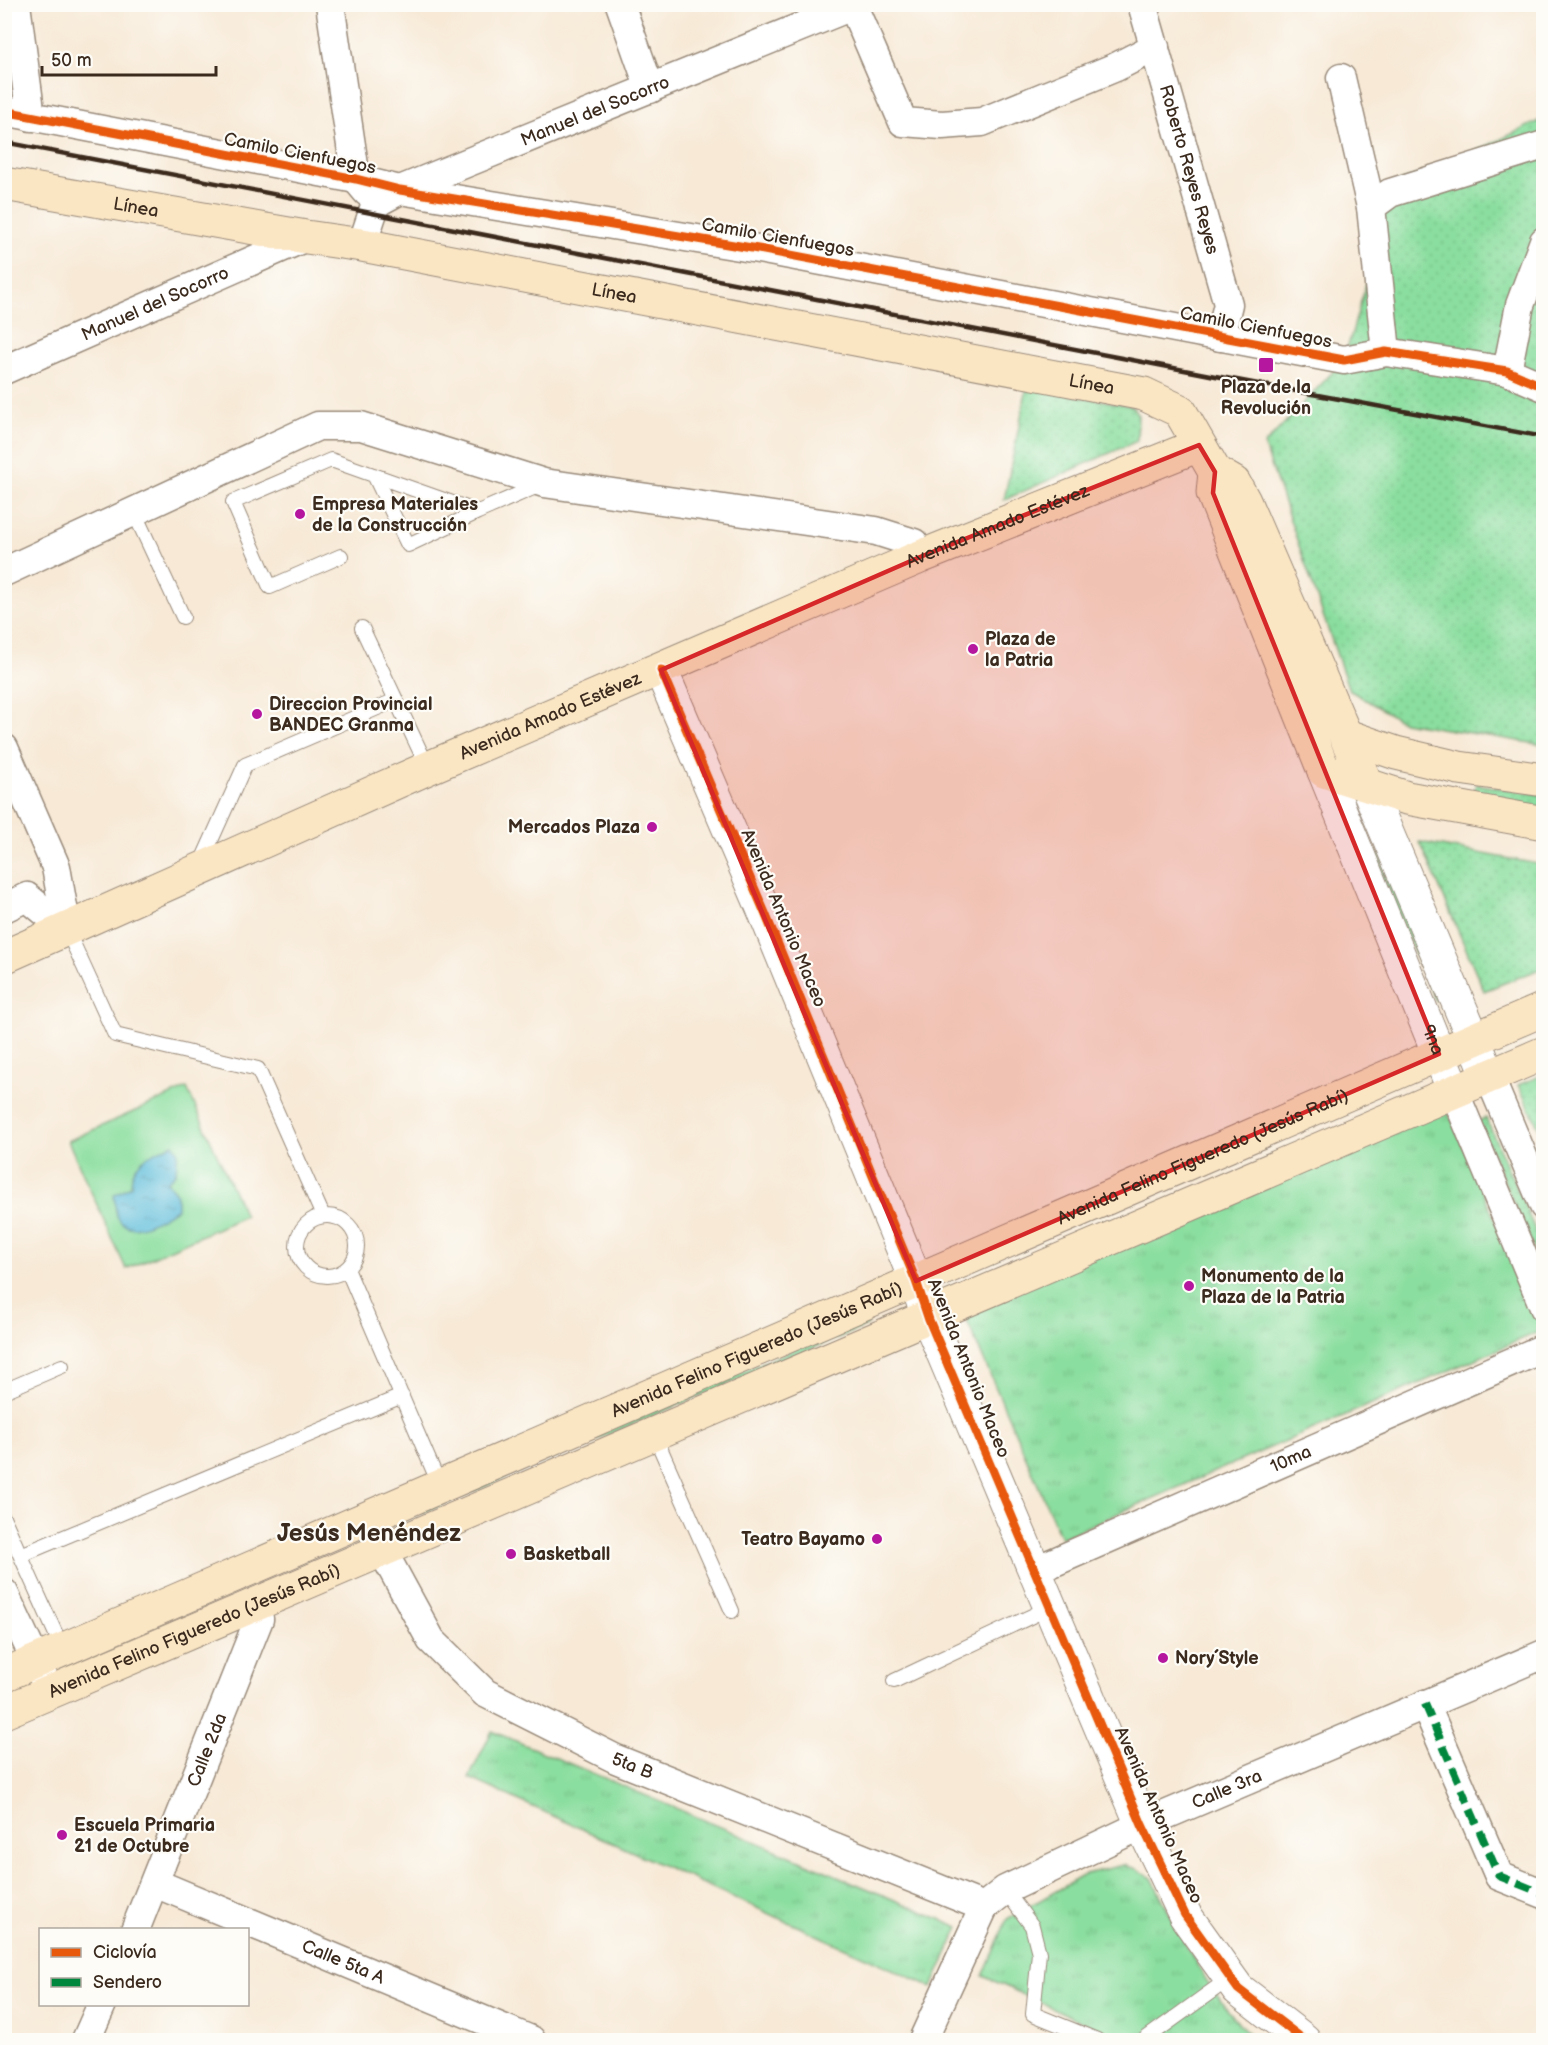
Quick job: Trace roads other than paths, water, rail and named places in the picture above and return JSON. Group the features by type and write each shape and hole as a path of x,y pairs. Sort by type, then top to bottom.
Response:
{"main road":[{"name":"Línea","path":"4,184 362,245 1144,394 1180,411 1207,458"},
{"name":"Avenida Amado Estévez","path":"4,957 429,768 920,557 1207,458"},
{"path":"1207,458 1234,483 1244,501 1366,783"},
{"path":"1207,458 1213,494 1324,771 1407,798 1544,823"},
{"path":"1347,736 1406,756 1459,768 1544,780"},
{"name":"Avenida Felino Figueredo (Jesús Rabí)","path":"4,1675 1544,1009"},
{"name":"Avenida Felino Figueredo (Jesús Rabí)","path":"4,1712 1544,1053"}],"street":[{"path":"16,4 18,114"},
{"path":"330,4 356,179 388,196 362,245"},
{"path":"620,4 650,89"},
{"name":"Roberto Reyes Reyes","path":"1142,4 1228,304 1220,337"},
{"path":"855,5 903,122 942,125 982,122 1116,67 1155,47"},
{"name":"Manuel del Socorro","path":"388,196 855,5"},
{"path":"1341,78 1371,207 1386,352"},
{"name":"Camilo Cienfuegos","path":"18,114 356,179"},
{"path":"1371,207 1390,193 1544,145"},
{"name":"Camilo Cienfuegos","path":"388,196 764,250 1344,360 1386,352 1507,371 1544,387"},
{"name":"Manuel del Socorro","path":"4,370 306,237"},
{"path":"1507,371 1520,305 1544,241"},
{"path":"4,572 318,426 361,426 544,483 876,531 914,543 920,557"},
{"name":"Avenida Antonio Maceo","path":"661,670 774,935 916,1281 928,1317 1142,1825 1185,1915 1238,1989 1304,2040"},
{"path":"4,748 56,867 67,930"},
{"name":"9na","path":"1324,771 1438,1054 1544,1307"},
{"name":"9na","path":"1366,783 1489,1076"},
{"path":"4,908 27,897 67,930"},
{"path":"1489,1076 1544,1206"},
{"name":"10ma","path":"1036,1570 1544,1348"},
{"name":"5ta B","path":"367,1518 431,1640 485,1693 616,1759 995,1898"},
{"path":"4,1593 50,1655 51,1692"},
{"name":"Calle 2da","path":"135,1928 260,1619 252,1606"},
{"name":"Calle 3ra","path":"995,1898 1142,1825 1544,1654"},
{"path":"1425,1704 1499,1876 1544,1894"},
{"name":"Calle 5ta A","path":"155,1883 531,2040"},
{"path":"923,2040 995,1898"},
{"path":"87,2040 101,2006"}],"lane":[{"path":"341,556 270,587 233,502 331,460 478,512"},
{"path":"374,475 408,545 544,483"},
{"path":"134,512 183,617"},
{"path":"362,628 429,768"},
{"path":"197,872 245,765 396,700"},
{"path":"67,930 115,1035 258,1069 323,1216"},
{"path":"323,1216 342,1220 350,1226 357,1244 356,1254 346,1269 337,1275 317,1275 301,1263 297,1253 299,1233 314,1219 323,1216"},
{"path":"346,1269 440,1486"},
{"path":"4,1391 62,1366"},
{"path":"21,1555 402,1396"},
{"path":"654,1434 732,1611"},
{"path":"4,1519 21,1555 50,1655"},
{"path":"894,1681 1051,1607"},
{"path":"995,1898 1032,1926 1039,1953 1033,2014 1097,2040"},
{"path":"1144,2040 1230,1978"}],"water":[{"path":"173,1144 178,1151 176,1172 167,1182 177,1195 177,1209 146,1225 130,1227 124,1225 117,1216 114,1195 131,1186 132,1177 139,1163"}],"railway":[{"path":"4,142 1210,375 1544,437"}],"place":[{"name":"Plaza de la Revolución","path":"1266,365"},
{"name":"Empresa Materiales de la Construcción","path":"300,514"},
{"name":"Plaza de la Patria","path":"973,649"},
{"name":"Direccion Provincial BANDEC Granma","path":"257,714"},
{"name":"Mercados Plaza","path":"652,827"},
{"name":"Monumento de la Plaza de la Patria","path":"1189,1286"},
{"name":"Teatro Bayamo","path":"877,1539"},
{"name":"Basketball","path":"511,1554"},
{"name":"Nory´Style","path":"1163,1658"},
{"name":"Escuela Primaria 21 de Octubre","path":"62,1835"}],"district":[{"name":"Jesús Menéndez","path":"369,1533"}]}
